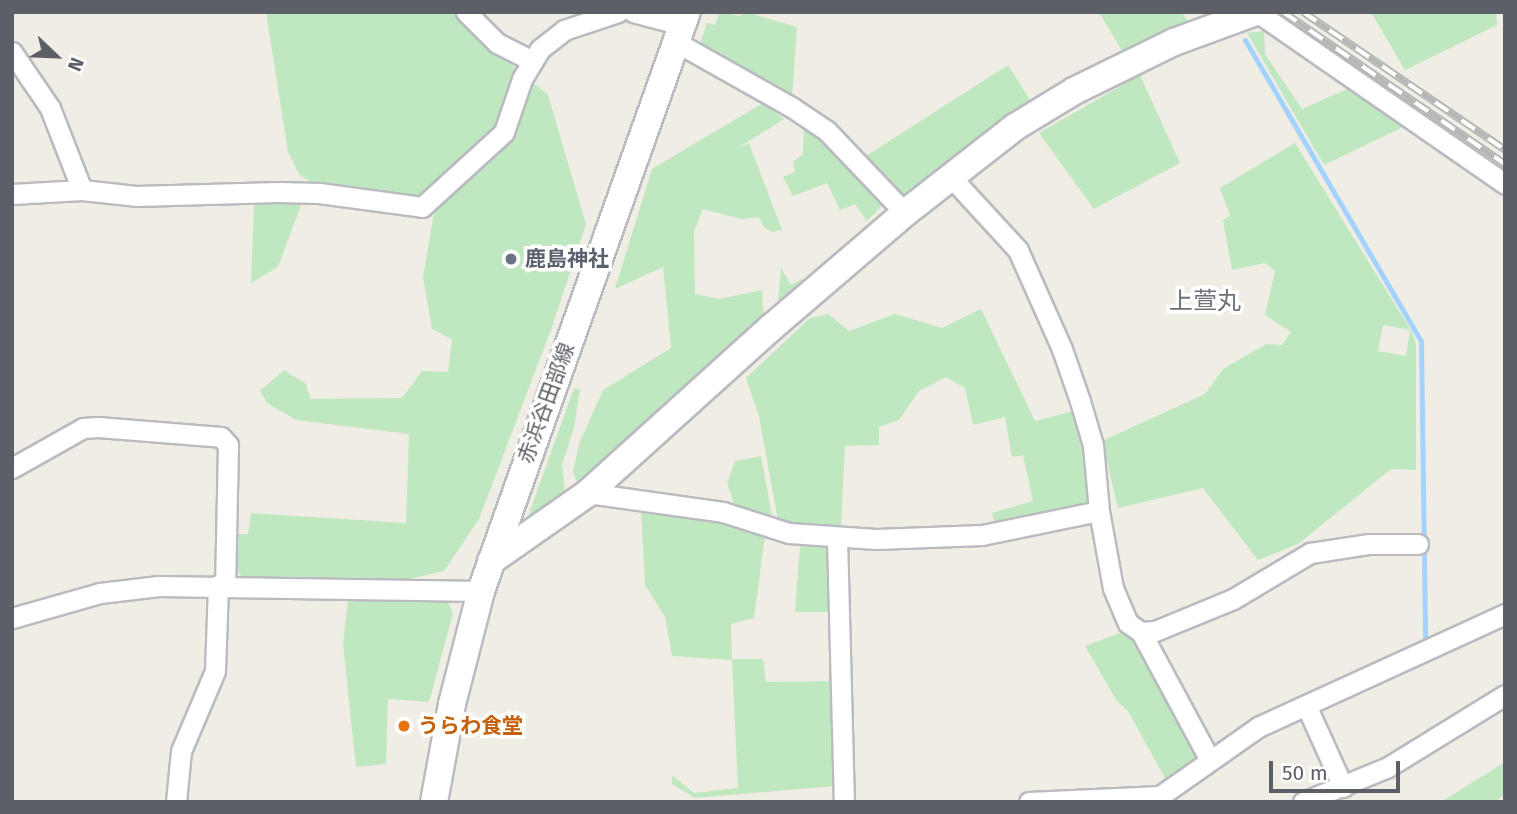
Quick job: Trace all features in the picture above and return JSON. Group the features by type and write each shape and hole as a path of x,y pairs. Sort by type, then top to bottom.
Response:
{"street":[{"path":"466,12 496,43 530,60"},
{"path":"12,194 82,190 136,196 230,192 305,193 422,207 504,132 530,60 551,39 565,30 618,12"},
{"path":"633,12 682,26 827,131 905,213"},
{"path":"491,561 588,493 772,327 950,176 1015,127 1103,76 1174,42 1256,12 1505,184"},
{"name":"赤浜谷田部線","path":"434,802 458,676 481,591 682,26"},
{"path":"12,52 50,108 82,190"},
{"path":"950,176 1018,250 1062,349 1093,445 1099,511 1112,588 1132,629 1142,632 1155,631 1233,599 1310,553 1369,544 1418,544"},
{"path":"12,468 83,428 98,426 221,437 228,445 215,671 181,751 176,802"},
{"path":"588,493 723,512 789,533 838,538 982,535 1099,511"},
{"path":"838,538 844,802"},
{"path":"12,618 100,593 159,586 481,591"},
{"path":"1029,802 1160,796 1258,727 1505,614"},
{"path":"1142,632 1210,760"},
{"path":"1303,802 1343,787 1428,745 1505,695"},
{"path":"1306,705 1343,787"}],"green space":[{"path":"266,12 468,12 465,27 548,95 586,224 552,327 479,519 444,571 404,580 242,578 236,567 234,534 248,534 251,513 406,523 409,434 296,420 267,403 260,391 284,370 306,384 310,399 402,398 422,371 448,372 452,339 432,329 423,277 435,207 315,185 299,174 288,152"},
{"path":"720,12 739,16 746,12 797,27 792,98 699,47 707,23 715,25"},
{"path":"1099,12 1181,12 1190,24 1124,54"},
{"path":"1371,12 1496,12 1497,25 1405,70"},
{"path":"1264,31 1265,54 1302,109 1352,87 1407,125 1324,165 1247,33"},
{"path":"1008,65 1032,103 907,199 902,198 863,158"},
{"path":"1140,75 1180,163 1094,209 1039,133"},
{"path":"763,103 784,119 735,150 749,143 782,230 772,232 763,226 759,217 741,219 703,209 694,231 695,294 719,299 762,290 764,320 579,487 573,472 579,444 603,390 671,348 663,267 615,289 652,169"},
{"path":"804,125 836,150 887,200 867,221 855,204 840,210 827,183 793,196 783,177 795,172 793,162 803,154"},
{"path":"1295,143 1412,332 1416,345 1416,470 1391,469 1298,544 1258,560 1203,488 1118,508 1102,441 1205,394 1223,369 1266,344 1282,345 1291,332 1265,315 1275,271 1265,263 1232,270 1223,220 1230,216 1220,188","holes":["1383,325 1410,330 1406,356 1378,351"]},
{"path":"254,203 301,205 278,267 251,283"},
{"path":"781,268 791,285 802,279 806,282 786,300 778,300"},
{"path":"981,309 1035,421 1073,411 1087,450 1089,503 1083,509 996,527 992,513 1033,501 1023,455 1012,457 1005,417 973,425 965,388 946,377 919,391 899,420 879,427 879,445 845,446 841,527 808,527 778,521 759,416 746,378 810,318 828,314 849,331 895,314 942,328"},
{"path":"574,388 580,390 574,428 562,465 565,495 538,516 529,514"},
{"path":"761,456 772,516 735,507 727,483 735,461"},
{"path":"641,508 722,520 765,536 754,618 731,624 732,659 763,659 766,682 834,681 835,786 695,798 672,784 672,775 694,793 738,788 732,660 672,656 665,617 645,585"},
{"path":"800,545 825,547 829,553 830,612 795,612"},
{"path":"348,601 448,602 453,613 429,702 388,699 386,764 356,767 343,644"},
{"path":"1125,631 1137,642 1200,760 1167,782 1128,711 1117,701 1085,646"},
{"path":"1505,762 1505,793 1497,801 1441,802"}],"waterway":[{"path":"1245,40 1421,341 1425,638"}],"railway":[{"path":"1283,12 1505,164"},
{"path":"1303,12 1505,150"}],"place":[{"name":"鹿島神社","path":"511,259"},
{"name":"うらわ食堂","path":"404,726"}],"district":[{"name":"上萱丸","path":"1205,302"}]}
